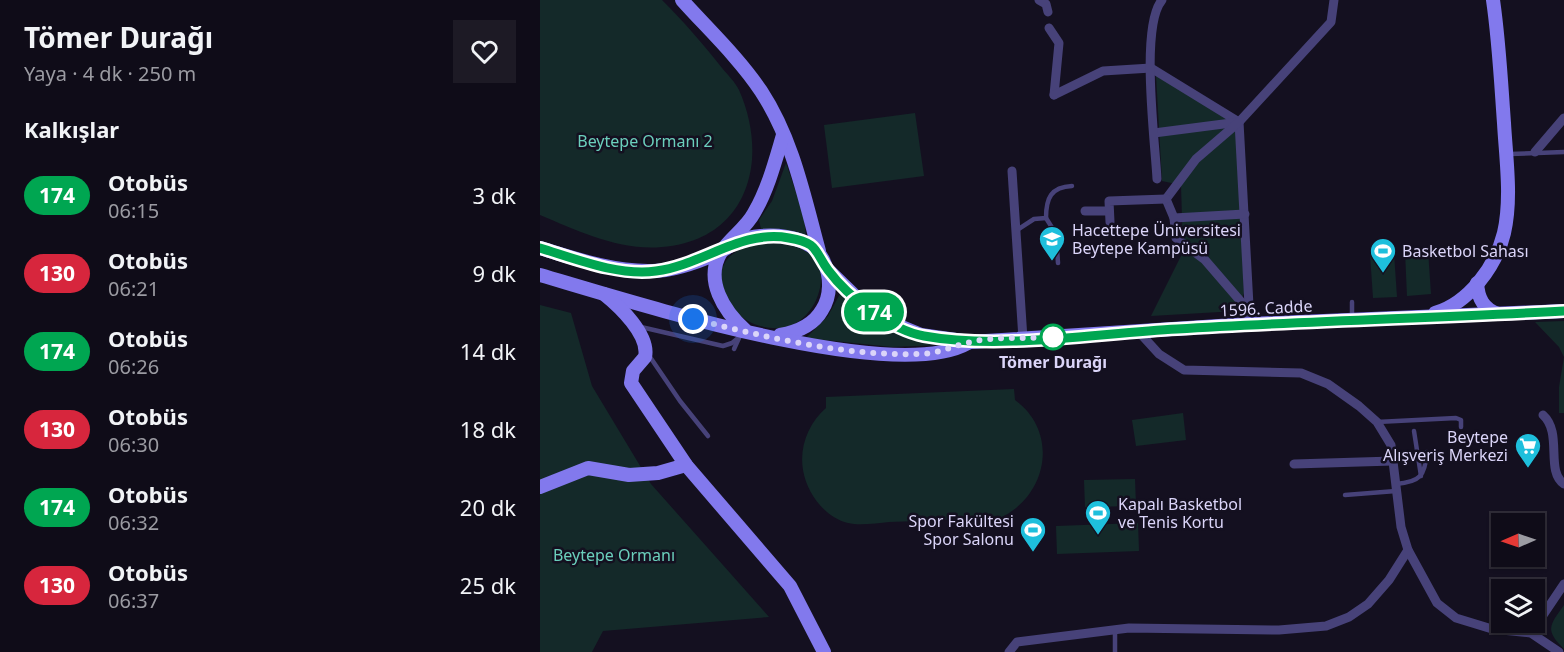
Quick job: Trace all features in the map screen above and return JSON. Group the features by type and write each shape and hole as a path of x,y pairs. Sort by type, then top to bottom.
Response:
{"street":[{"name":"1596. Cadde","path":"682,0 761,91 783,135 803,184 819,251 827,269 829,291 818,316 800,330 772,337"},
{"path":"1040,0 1046,4 1048,12"},
{"path":"1162,0 1156,8 1150,33 1157,183 1162,199 1174,218 1176,238 1205,260 1249,318"},
{"path":"1110,222 1109,201 1162,199 1196,159 1239,122 1331,22 1334,0"},
{"path":"1425,316 1442,311 1462,299 1478,282 1493,263 1504,231 1507,207 1506,154 1493,0"},
{"path":"1048,27 1059,43 1054,95 1103,71 1151,68 1239,122"},
{"path":"1535,152 1564,118"},
{"path":"1154,133 1239,122"},
{"path":"1239,122 1249,318"},
{"path":"743,334 717,293 716,273 722,251 739,233 758,206 783,135"},
{"path":"1012,171 1023,339"},
{"path":"1085,211 1109,211"},
{"path":"1174,218 1245,214"},
{"path":"540,248 591,263 644,271 666,269 722,251 750,238 772,237 797,240 819,251"},
{"name":"1596. Cadde","path":"827,269 863,304 887,321 921,335 969,342 1138,331 1249,318 1353,320 1564,311"},
{"name":"1596. Cadde","path":"540,275 743,334 857,351 919,354 943,352 969,342"},
{"path":"1478,282 1482,302 1489,311 1498,314"},
{"path":"604,294 623,309 633,323 646,352 633,370 631,382 686,465 790,586 824,652"},
{"path":"1138,331 1159,354 1184,370 1302,373 1328,384 1377,422 1391,445 1408,550 1437,603 1456,618 1491,629"},
{"path":"1543,415 1552,424 1557,473 1564,484"},
{"path":"1294,464 1393,461"},
{"path":"540,487 588,468 628,475 658,473 686,465"},
{"path":"1009,652 1017,642 1115,630 1240,628 1279,630 1326,626 1348,617 1368,604 1389,580 1408,550"},
{"path":"1545,612 1564,584"},
{"path":"1531,633 1559,652"}],"lane":[{"path":"1506,154 1564,152"},
{"path":"1058,263 1056,234 1046,218 1046,205 1051,193 1060,186 1072,186"},
{"path":"1017,230 1034,219 1046,218"},
{"path":"1352,302 1353,320"},
{"path":"633,323 723,346 743,334"},
{"path":"734,349 743,334"},
{"path":"646,352 657,363 680,401 708,436"},
{"path":"1377,422 1456,418 1461,420 1461,427"},
{"path":"1414,431 1421,476"},
{"path":"1345,495 1414,482 1421,476 1427,452"},
{"path":"1115,630 1116,652"}],"green space":[{"name":"Beytepe Ormanı 2","path":"540,0 662,0 733,81 739,90 748,117 752,143 751,169 744,192 732,213 715,229 691,241 662,247 631,246 600,238 540,215"},
{"path":"1156,75 1228,119 1237,132 1244,293 1237,311 1151,316 1183,252 1181,185 1162,181"},
{"path":"915,113 924,176 832,188 824,125"},
{"path":"786,163 804,216 806,237 795,232 761,229 759,220 772,201"},
{"path":"776,243 796,247 807,252 816,260 821,283 812,308 803,318 793,325 780,328 759,325 741,316 728,303 721,287 722,271 730,256 748,247"},
{"name":"Basketbol Sahası","path":"1428,250 1431,294 1407,296 1405,251"},
{"name":"Basketbol Sahası","path":"1394,253 1397,297 1373,298 1370,254"},
{"path":"841,292 873,321 885,328 911,338 940,343 939,345 892,347 806,338 828,316"},
{"name":"Beytepe Ormanı","path":"540,305 571,313 592,386 651,484 769,617 603,631 592,652 540,652"},
{"path":"1564,321 1564,357 1559,347 1535,322"},
{"path":"1564,357 1564,413 1559,413 1559,387"},
{"path":"1014,389 1015,400 1029,414 1038,429 1042,446 1042,463 1037,480 1028,495 1016,508 1000,518 853,524 839,520 824,510 808,487 802,461 804,444 810,428 826,408 826,397"},
{"path":"1183,413 1186,440 1136,446 1132,420"},
{"path":"1135,479 1136,506 1085,507 1084,480"},
{"name":"Kapalı Basketbol ve Tenis Kortu","path":"1138,523 1139,551 1057,554 1056,526"},
{"path":"1564,605 1564,649 1554,637 1551,628"}],"bus line":[{"name":"174","path":"540,248 591,263 632,271 656,271 707,258 737,242 750,238 787,237 819,251 827,269 863,304 887,321 921,335 969,342 1250,324 1564,311"}],"place":[{"name":"Hacettepe Üniversitesi Beytepe Kampüsü","path":"1052,262"},
{"name":"Basketbol Sahası","path":"1383,274"},
{"name":"Tömer Durağı","path":"1053,337"},
{"name":"Beytepe Alışveriş Merkezi","path":"1528,469"},
{"name":"Kapalı Basketbol ve Tenis Kortu","path":"1098,536"},
{"name":"Spor Fakültesi Spor Salonu","path":"1033,553"}],"route":[{"path":"693,319 826,347 875,352 919,354 943,352 969,342 1053,337"}]}
